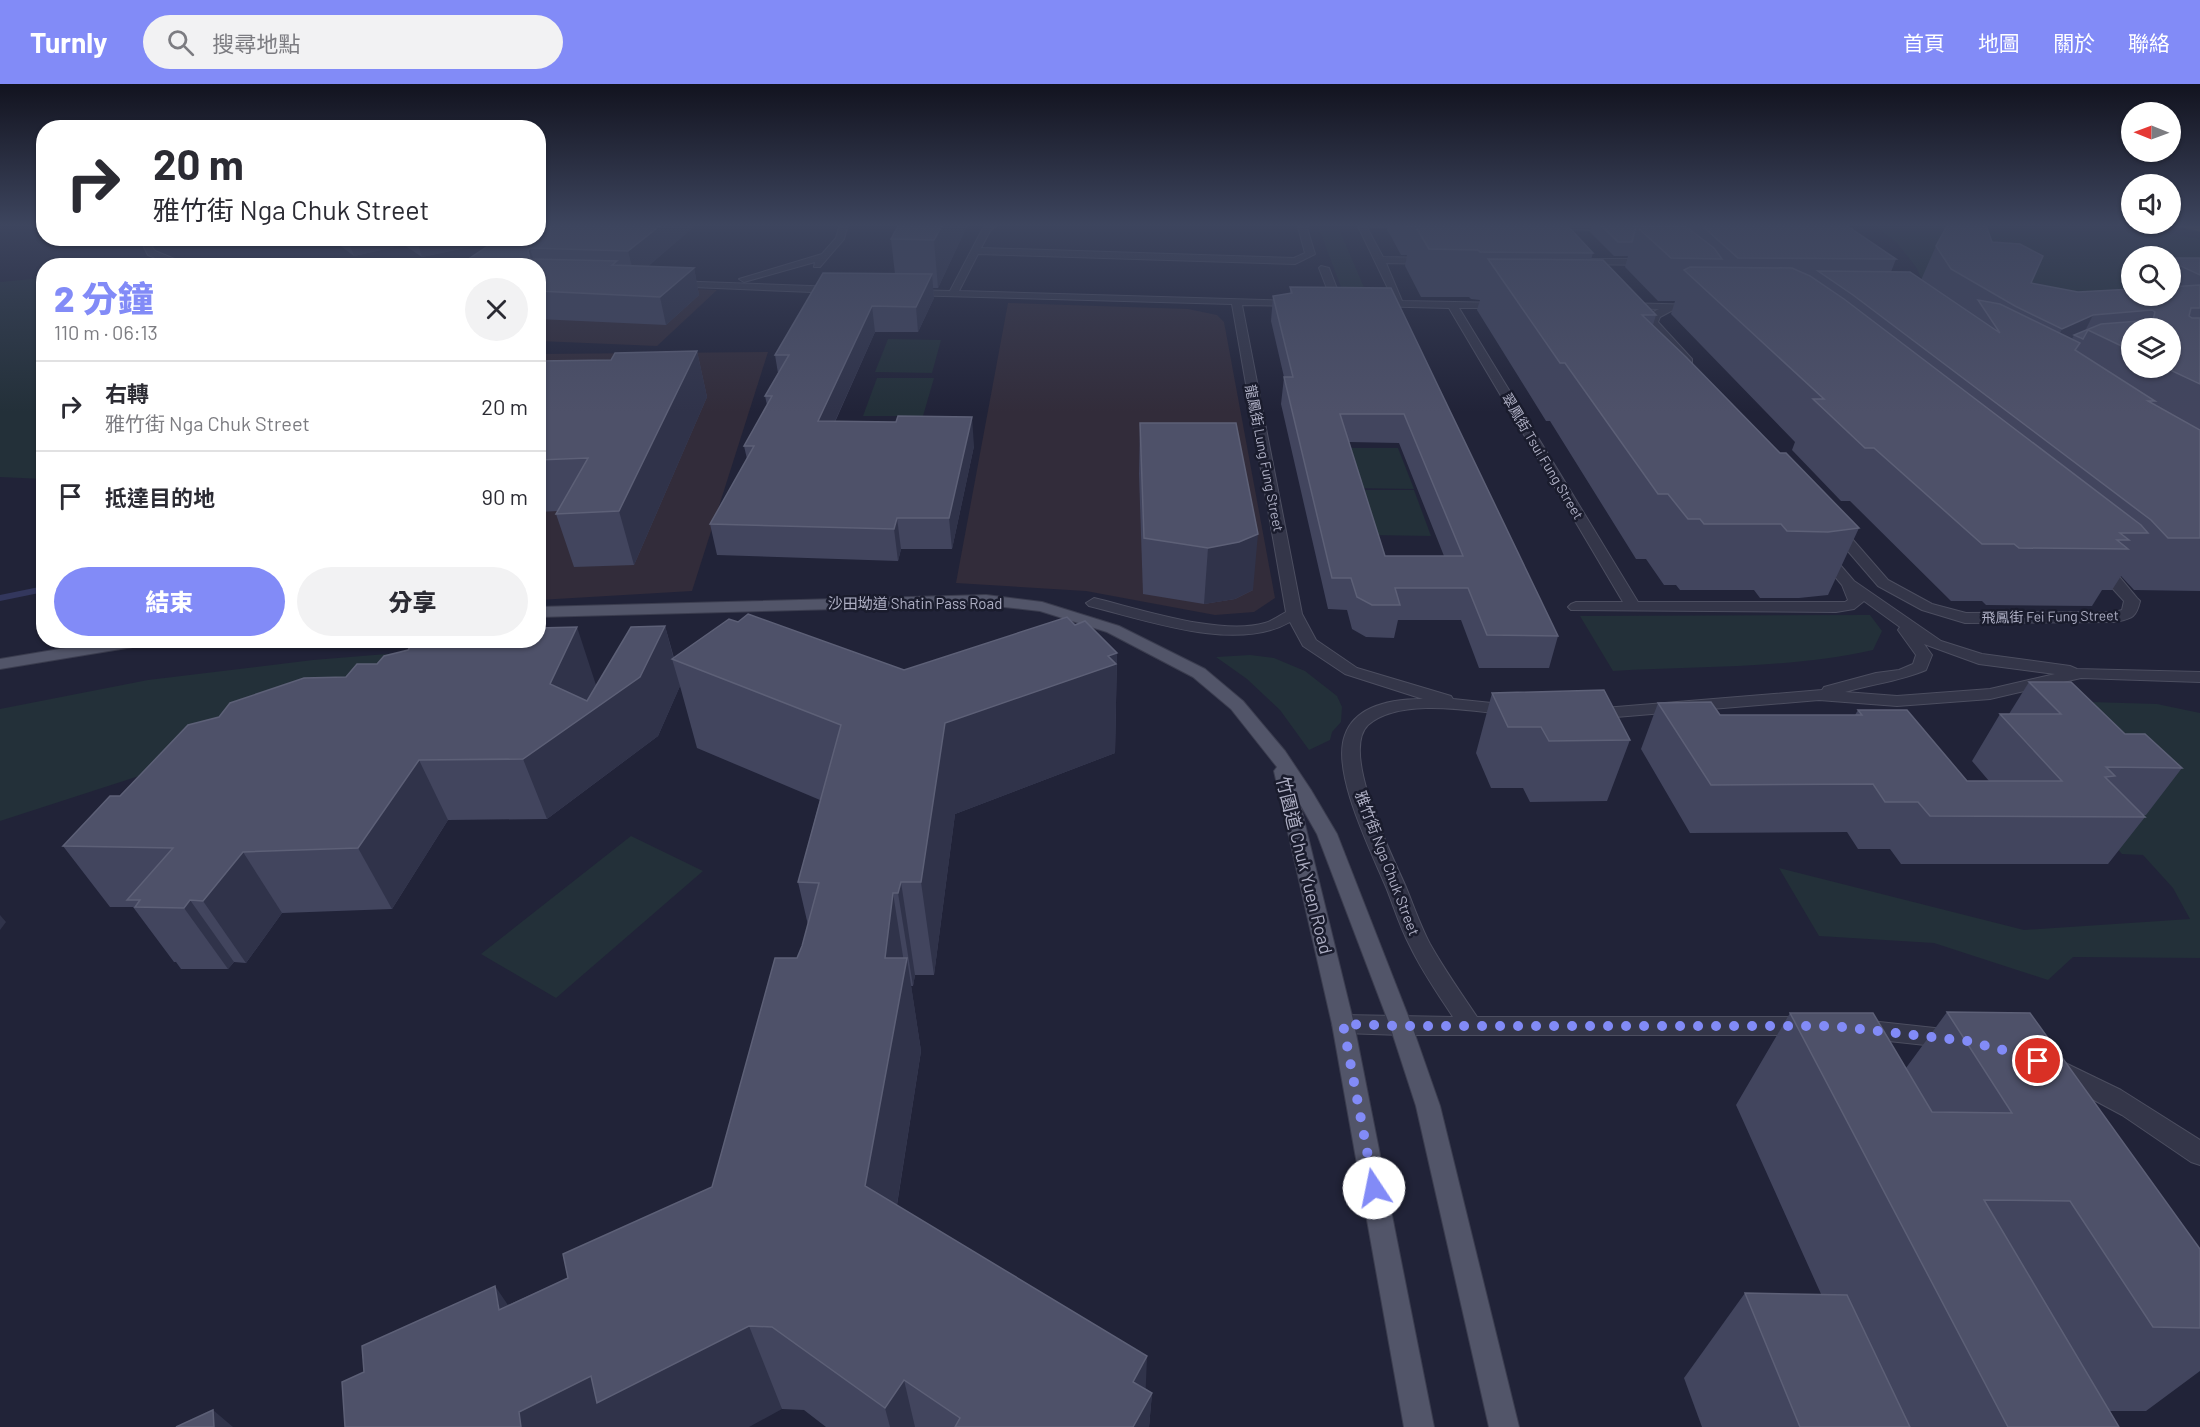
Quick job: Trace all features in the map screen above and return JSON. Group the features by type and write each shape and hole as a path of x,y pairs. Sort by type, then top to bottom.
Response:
{"main road":[{"name":"沙田坳道 Shatin Pass Road","path":"546,612 915,600 986,600 1042,608 1113,629 1199,673 1237,705 1279,755"},
{"path":"0,664 97,648"},
{"name":"竹園道 Chuk Yuen Road","path":"1279,755 1343,1024 1419,1427"},
{"name":"竹園道 Chuk Yuen Road","path":"1279,755 1327,834 1401,1026 1428,1106 1504,1427"}],"street":[{"path":"756,287 845,287"},
{"path":"953,294 957,287"},
{"path":"1328,287 1331,301 1349,304"},
{"path":"1392,287 1398,300"},
{"path":"898,292 1237,303 1305,303"},
{"name":"龍鳳街 Lung Fung Street","path":"1237,303 1294,614 1309,643 1351,671 1464,705"},
{"path":"1361,304 1512,305"},
{"name":"翠鳳街 Tsui Fung Street","path":"1452,305 1633,607"},
{"path":"1641,318 1644,313 1673,307"},
{"path":"1673,307 1655,315 1653,322 1697,371"},
{"path":"1618,312 1673,307 1707,307"},
{"name":"飛鳳街 Fei Fung Street","path":"1828,520 1883,583 1907,598 1965,618 2116,617 2128,613 2132,601 2112,577 2085,554"},
{"path":"1812,541 1849,584 1935,644 1979,659 2081,673 2200,677"},
{"path":"1576,608 1849,606 1856,601 1849,584"},
{"path":"1094,603 1205,627 1243,629 1270,626 1294,614"},
{"path":"1819,695 1876,678 1903,675 1920,667 1924,655 1895,614"},
{"path":"1573,714 1611,713 1819,695 1897,701 1990,694 2081,673"},
{"name":"雅竹街 Nga Chuk Street","path":"1464,705 1401,705 1380,711 1364,719 1353,734 1351,752 1355,776 1376,836 1421,947 1471,1026"},
{"path":"1464,705 1532,712"},
{"path":"1343,1024 1839,1027 1979,1044"},
{"path":"2032,1059 2121,1102 2171,1132 2200,1154"}],"shaded area":[{"path":"0,287 36,287 36,479 0,477"},
{"path":"569,287 717,290 657,346 546,341 546,304"},
{"path":"1341,287 1364,287 1366,292 1343,292"},
{"path":"1939,287 2121,287 2121,306 2181,306 2181,287 2200,287 2200,332 2181,329 2181,318 2121,318"},
{"path":"1008,303 1188,309 1217,315 1224,322 1275,598 1254,612 1215,615 1086,591 956,583"},
{"path":"888,339 941,340 932,373 875,372"},
{"path":"768,352 692,591 546,600 546,354"},
{"path":"877,378 934,378 923,416 863,416"},
{"path":"1343,448 1398,448 1414,489 1355,488"},
{"path":"1355,490 1414,490 1431,536 1369,535"},
{"path":"1870,615 1882,631 1873,650 1776,664 1613,671 1580,616"},
{"path":"461,648 534,648 0,821 0,709 148,680 313,660"},
{"path":"1250,655 1274,658 1305,671 1337,696 1342,707 1341,722 1332,732 1330,740 1309,750 1280,710 1247,679 1216,657"},
{"path":"2091,702 2157,704 2200,713 2200,958 2073,957 2048,980 1934,943 1819,936 1779,868 2024,930 2190,919 2173,888 2143,855 2122,854 2032,756 2039,719"},
{"path":"631,836 703,871 556,998 481,954"}],"building":[{"path":"546,287 672,287 660,297 546,291"},
{"path":"815,287 926,287 916,307 872,306 818,421 896,422 898,416 972,417 949,518 897,518 894,529 710,524 754,446 744,446 772,396 765,396 789,355 775,355"},
{"path":"1290,287 1391,288 1558,636 1487,635 1468,588 1395,588 1400,605 1372,605 1357,597 1351,578 1332,578 1284,377 1293,377 1273,296 1292,293","holes":["1340,414 1404,414 1463,556 1385,556"]},
{"path":"1507,287 1629,287 1656,315 1642,315 1780,453 1786,453 1859,528 1828,532 1787,531 1781,524 1704,524 1700,519 1688,519 1668,494 1658,494 1565,363 1560,363"},
{"path":"1702,287 1826,287 2141,525 2148,533 2120,533 2129,540 2117,540 2128,549 2019,548 2014,544 1982,544 1874,448 1865,448 1813,399 1824,399"},
{"path":"1841,287 1932,287 2000,333 1978,300 2000,304 2080,343 2075,350 2155,401 2148,401 2200,430 2200,538 2168,538 2151,520"},
{"path":"1982,287 2050,287 2078,292 2121,290 2121,306 2181,306 2181,287 2200,287 2200,308 2191,308 2189,316 2200,318 2200,384 2181,375 2181,318 2154,318 2155,312 2152,310 2093,315 2062,329"},
{"path":"2121,322 2121,346 2088,330 2083,339 2074,335 2101,324"},
{"path":"697,351 619,511 556,514 588,458 546,460 546,361 611,360 615,353"},
{"path":"1140,423 1236,423 1258,534 1239,542 1208,548 1144,538"},
{"path":"748,614 904,670 1067,617 1075,625 1085,621 1117,653 1108,656 1116,664 945,723 921,882 901,882 898,893 893,893 885,958 907,958 865,1186 1147,1356 1133,1382 1152,1393 1133,1427 955,1427 960,1418 904,1380 885,1408 772,1327 749,1326 597,1403 591,1376 519,1412 521,1427 345,1427 342,1382 364,1372 362,1346 495,1286 499,1310 568,1278 563,1254 712,1187 775,958 797,958 802,946 819,883 798,882 841,725 672,659 729,619 738,622"},
{"path":"665,626 640,677 523,759 419,760 358,848 243,852 203,901 190,900 184,908 135,907 140,900 127,900 173,848 63,846 110,796 120,796 188,725 219,717 230,703 304,678 346,677 357,664 377,664 384,656 409,648 546,648 546,628 577,627 550,684 587,701 631,627"},
{"path":"2029,682 2071,682 2125,734 2145,734 2182,768 2106,767 2115,776 2105,777 2145,817 1930,816 1918,802 1885,802 1873,784 1711,785 1658,703 1711,702 1720,715 1862,715 1858,710 1907,710 1967,781 2062,781 2000,714 2061,714"},
{"path":"1604,690 1630,740 1549,741 1541,727 1508,727 1492,693"},
{"path":"1947,1012 2030,1013 2200,1249 2200,1328 2153,1327 2070,1201 1984,1200 2119,1427 2008,1427 1790,1013 1873,1013 1932,1112 2012,1113"},
{"path":"1745,1293 1847,1295 1910,1427 1800,1427"},
{"path":"213,1410 214,1427 176,1427"}],"waterway":[{"path":"0,598 36,591"}],"route":[{"path":"1374,1188 1343,1024 1833,1026 1967,1041 2038,1061"}]}
